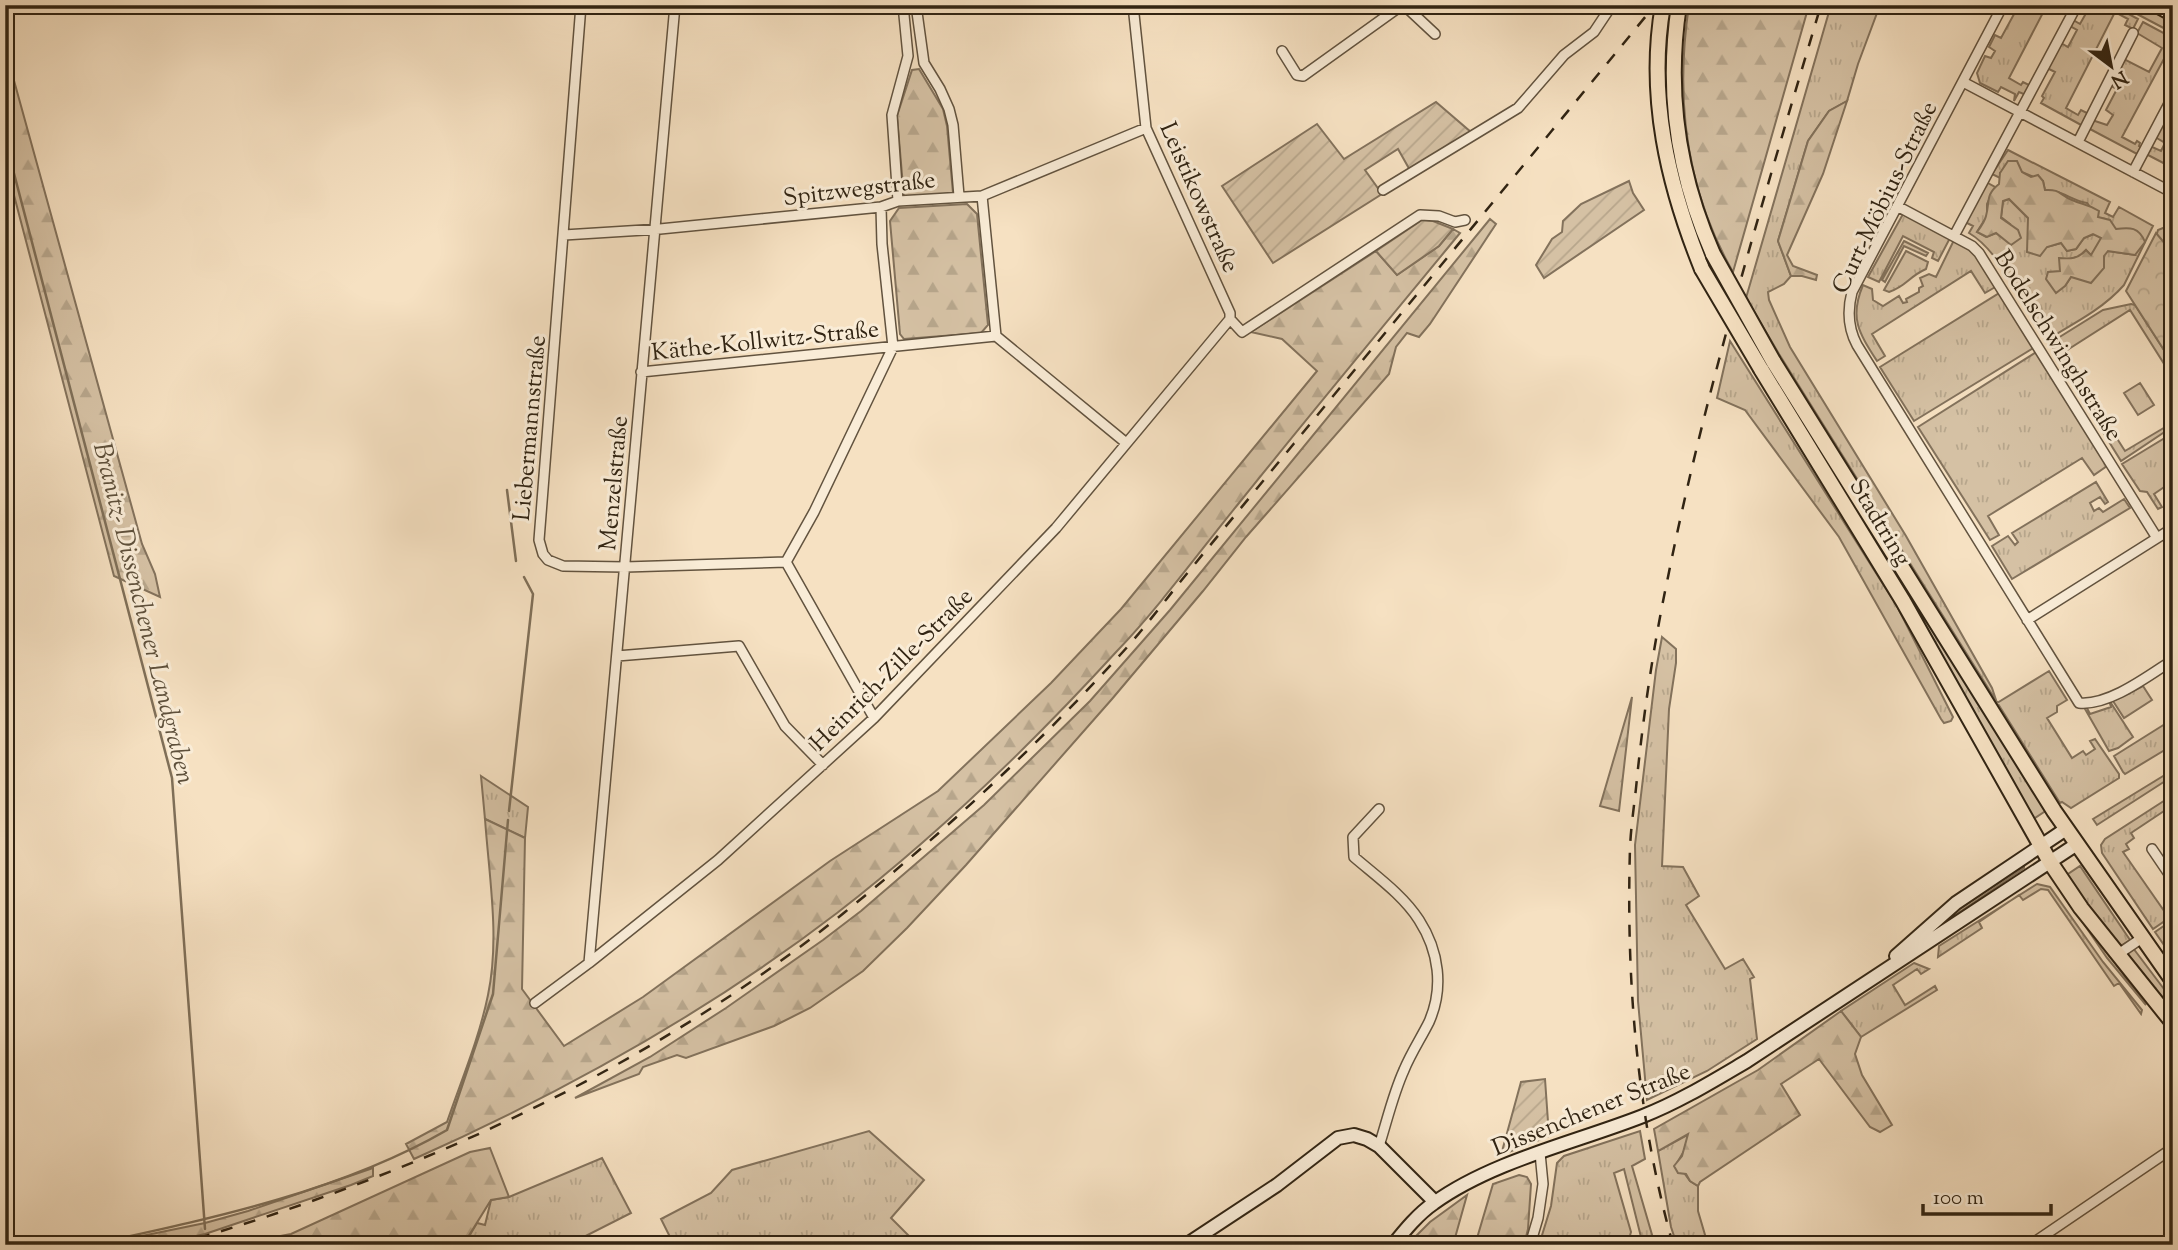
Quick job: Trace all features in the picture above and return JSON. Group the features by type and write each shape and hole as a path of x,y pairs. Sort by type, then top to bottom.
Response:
{"main road":[{"name":"Stadtring","path":"1663,5 1658,90 1663,141 1675,196 1702,269 1767,365 2066,829 2173,981"},
{"name":"Stadtring","path":"1679,5 1674,93 1679,143 1691,196 1713,254 1767,365 2040,847 2081,908 2173,1023"},
{"path":"2155,5 2173,15"},
{"name":"Dissenchener Straße","path":"1881,971 1956,903 2066,829"},
{"name":"Dissenchener Straße","path":"1393,1245 1435,1202 1491,1172 1641,1117 1699,1089 1747,1061 2077,844"},
{"path":"1186,1245 1277,1185 1338,1138 1354,1135 1379,1146 1435,1202"}],"street":[{"path":"581,7 605,5"},
{"name":"Menzelstraße","path":"589,963 675,5"},
{"path":"898,201 892,115 908,56 903,5"},
{"path":"916,5 924,63 950,112 959,196"},
{"name":"Leistikowstraße","path":"1133,5 1146,128 1230,313 1230,319"},
{"path":"1282,51 1297,75 1303,76 1403,5 1435,33"},
{"path":"1383,190 1518,108 1564,55 1594,32 1612,5"},
{"name":"Curt-Möbius-Straße","path":"2003,5 1852,292 1849,304 1850,329 1857,345 2027,620"},
{"path":"1954,236 2077,5"},
{"name":"Liebermannstraße","path":"581,7 539,540 543,554 554,564 563,566 625,567 786,562"},
{"path":"2078,142 2133,33"},
{"path":"1963,82 2173,193"},
{"path":"2133,172 2173,96"},
{"name":"Spitzwegstraße","path":"564,235 654,229 881,206 898,201 982,196 1146,128"},
{"path":"982,196 996,336 1125,442"},
{"path":"874,718 786,562 814,512 893,347 882,244 881,206"},
{"name":"Bodelschwinghstraße","path":"1897,206 1972,246 1984,260 2157,538"},
{"path":"1230,319 1242,332 1420,215 1439,216 1455,222 1465,220"},
{"name":"Heinrich-Zille-Straße","path":"536,1003 718,860 874,718 1056,528 1230,319"},
{"name":"Käthe-Kollwitz-Straße","path":"641,372 996,336"},
{"path":"2173,528 2027,620 2079,703 2090,704 2129,687 2173,660"},
{"path":"617,656 739,646 785,726 823,765"},
{"path":"1378,809 1353,837 1354,857 1419,919 1433,946 1438,972 1437,996 1430,1021 1404,1068 1379,1146"},
{"path":"2152,849 2173,880"},
{"path":"2117,954 2142,938"},
{"path":"2030,1245 2173,1147"},
{"path":"1530,1245 1538,1218 1543,1185 1540,1153"}],"green space":[{"path":"1669,5 1674,5 1668,81 1676,153 1695,223 1725,292 1724,298 1692,231 1669,141 1664,92 1664,50"},
{"path":"1689,5 1809,5 1733,272 1704,209 1688,143 1683,74"},
{"path":"1831,5 1880,5 1847,101 1829,111 1808,141 1778,241 1791,276 1784,284 1768,292 1769,300 1790,347 1906,536 1992,688 1997,702 1746,298"},
{"path":"2019,5 2047,5 2009,78 2021,85 2023,82 2031,86 2026,95 2019,92 2014,101 2015,94 2001,87 1998,92 1980,83 1977,73 1985,56 1991,58 1995,51 1989,47 1995,35 2001,38"},
{"path":"2085,5 2112,5 2138,19 2133,29 2125,25 2128,19 2115,12 2066,108 2078,115 2081,110 2089,114 2083,126 2041,103 2055,72 2047,68 2061,43 2068,47 2077,30 2070,26 2073,20 2080,24 2089,8"},
{"path":"2120,5 2144,5 2173,21 2173,33"},
{"path":"2143,22 2173,38 2173,42 2122,137 2135,144 2137,141 2140,143 2142,148 2137,154 2088,128 2092,120 2107,125 2113,115 2106,110 2117,89 2111,86 2124,59 2149,72 2162,48 2137,33"},
{"path":"5,48 142,544 155,574 160,597 114,576 5,161"},
{"path":"919,69 943,109 953,193 904,198 897,116 912,70"},
{"path":"1847,101 1823,174 1787,255 1793,266 1817,275 1816,280 1791,276 1778,241 1808,141 1829,111"},
{"path":"1436,102 1472,133 1411,172 1398,149 1365,170 1382,194 1273,263 1222,186 1317,124 1344,159"},
{"path":"2169,112 2173,115 2173,168 2146,154 2150,146 2161,151 2165,143 2155,137"},
{"path":"2008,150 2110,202 2105,213 2113,217 2119,207 2153,226 2124,285 2116,294 2097,309 2046,340 2002,267 1980,241 1969,233 1973,226 1965,222 1986,182 1995,187 1987,204 1987,216 1977,232 1986,237 1996,233 2003,238 2010,224 2001,217 2003,201 2009,199 2028,218 2029,234 2047,247 2061,243 2067,251 2076,249 2084,238 2094,234 2102,238 2091,256 2086,250 2080,256 2070,259 2065,286 2071,277 2108,251 2135,255 2116,229 2098,217 2087,203 2045,191 2043,181 2022,172 2000,173 2000,178 1992,174"},
{"path":"2008,161 2017,161 2022,172 2031,177 2038,175 2045,190 2057,191 2099,211 2098,217 2110,220 2116,229 2130,228 2137,231 2145,242 2135,255 2108,251 2104,256 2104,268 2091,283 2071,277 2056,293 2046,279 2048,272 2060,271 2059,258 2074,258 2086,250 2091,255 2101,238 2093,234 2084,238 2076,249 2067,251 2061,243 2047,247 2040,256 2027,252 2028,218 2009,199 2003,201 2001,218 2018,230 2021,238 2011,245 1996,233 1987,237 1977,232 1985,218 1990,195 1999,184 2000,173"},
{"path":"1629,181 1644,210 1544,278 1536,265 1552,239 1562,232 1563,221 1581,204"},
{"path":"967,204 977,214 988,325 981,333 904,339 900,334 890,221 899,208"},
{"path":"1903,214 1950,238 1938,261 1932,258 1934,252 1903,236 1879,282 1868,277"},
{"path":"1490,219 1496,224 1430,324 1419,337 1407,333 1396,347 1389,374 1246,537 1112,699 966,865 863,971 810,1008 774,1026 686,1058 677,1055 643,1067 639,1074 575,1098 650,1057 823,940 861,911 984,805 1090,701 1170,610"},
{"path":"1422,220 1433,221 1453,229 1439,246 1397,275 1376,251"},
{"path":"2168,226 2173,231 2173,257 2156,237 2158,230"},
{"path":"1453,229 1460,233 1149,615 1051,721 947,821 837,913 737,984 685,1017 524,1107 414,1159 406,1144 447,1122 475,1044 488,995 493,929 485,819 525,838 522,989 564,1046 643,997 830,861 938,791 1051,683 1121,609 1317,371 1282,339 1251,332 1376,251 1397,275 1439,246"},
{"path":"2156,233 2173,253 2173,364 2126,291"},
{"path":"1954,240 1974,254 1997,286 1985,293 1971,271 1872,334 1885,356 1877,361 1858,325 1857,307 1863,285 1872,289 1873,300 1883,306 1899,296 1903,303 1907,302 1906,299 1919,292 1919,288 1923,286 1920,278 1929,274 1936,277"},
{"path":"1904,241 1928,253 1926,256 1904,246 1885,282 1882,280"},
{"path":"1906,251 1928,262 1926,269 1895,290 1884,290"},
{"path":"2001,292 2035,347 1914,421 1880,367"},
{"path":"2135,305 2173,364 2173,378 2130,310 2061,354 2097,413 2095,418 2050,343 2103,310"},
{"path":"1730,341 1898,608 1953,717 1951,721 1944,723 1941,719 1839,537 1745,410 1717,398"},
{"path":"2038,351 2107,466 2094,475 2082,458 1988,516 1999,535 1990,540 1918,427"},
{"path":"2140,383 2154,405 2138,415 2124,393"},
{"path":"1796,411 2047,810 2032,820 1794,413"},
{"path":"2107,423 2125,451 2167,426 2169,429 2121,461 2101,429"},
{"path":"2173,433 2173,481 2154,494 2162,507 2158,509 2147,492 2140,491 2122,464"},
{"path":"2096,482 2108,502 2105,504 2100,497 2090,503 2094,511 2099,508 2103,512 2124,499 2130,508 2012,579 1992,546 2008,536 2015,545 2018,542 2012,533"},
{"path":"1662,637 1676,649 1676,663 1669,709 1662,866 1683,867 1699,896 1686,905 1725,969 1743,959 1754,977 1750,979 1757,1039 1707,1071 1647,1100 1638,1001 1635,845"},
{"path":"2049,671 2067,700 2057,706 2057,712 2047,718 2072,758 2083,751 2086,755 2095,749 2090,741 2095,739 2119,778 2071,808 2060,803 1997,703"},
{"path":"2143,686 2152,700 2124,718 2113,701"},
{"path":"1632,697 1619,811 1600,806"},
{"path":"2109,700 2133,737 2109,751 2085,709 2087,708 2090,714 2111,707"},
{"path":"2173,719 2173,745 2125,774 2114,756"},
{"path":"2173,770 2173,776 2097,825 2093,819"},
{"path":"481,776 528,807 525,838 485,819"},
{"path":"2173,795 2173,805 2131,833 2134,838 2126,844 2129,849 2123,852 2169,918 2153,929 2102,853 2101,845 2105,839"},
{"path":"2024,865 2024,868 1929,933 1961,906"},
{"path":"2080,866 2130,940 2119,947 2065,876"},
{"path":"2056,883 2146,1005 2107,958"},
{"path":"2037,884 2050,887 2103,962 2142,1010 2141,1014 2119,983 2114,986 2048,890 2041,889 2023,900 2019,895"},
{"path":"2010,901 1979,922 1982,928 1938,957 1939,946"},
{"path":"2171,921 2173,926 2173,958 2155,932"},
{"path":"2133,948 2173,1001 2173,1015 2127,956 2126,952"},
{"path":"1914,963 1929,969 1921,974 1917,969 1893,985 1905,1005 1935,986 1937,990 1861,1037 1841,1011"},
{"path":"1841,1011 1861,1037 1855,1054 1862,1075 1892,1125 1880,1132 1870,1127 1819,1059 1781,1084 1800,1115 1700,1182 1698,1186 1690,1181 1686,1174 1678,1173 1674,1166 1682,1156 1688,1134 1658,1151 1654,1129 1758,1070"},
{"path":"1545,1079 1549,1136 1501,1155 1521,1082"},
{"path":"869,1131 924,1180 891,1218 918,1245 674,1245 661,1219 711,1193 732,1170"},
{"path":"1640,1131 1645,1159 1632,1166 1655,1245 1643,1245 1624,1169 1614,1173 1631,1232 1629,1239 1622,1245 1539,1245 1551,1206 1557,1163 1564,1156"},
{"path":"1689,1134 1677,1163 1690,1181 1698,1186 1698,1211 1708,1245 1677,1245 1671,1227 1658,1151"},
{"path":"490,1148 509,1197 491,1200 465,1242 466,1245 234,1245 291,1234 470,1152"},
{"path":"602,1158 631,1213 568,1245 466,1245 477,1223 485,1225 491,1200 509,1197"},
{"path":"373,1168 373,1176 351,1185 205,1234 157,1245 98,1245 205,1223 248,1211"},
{"path":"1519,1175 1527,1177 1531,1184 1528,1229 1524,1245 1475,1245 1493,1184"},
{"path":"1467,1195 1453,1245 1407,1245 1430,1222"}],"waterway":[{"name":"Branitz- Dissenchener Landgraben","path":"5,139 172,778 205,1229"},
{"path":"507,490 516,561"},
{"path":"509,811 533,594 524,577"},
{"path":"89,1245 227,1214 318,1187 406,1152 447,1130 493,994 508,820"}],"railway":[{"path":"175,1245 353,1186 441,1151 526,1112 692,1021 770,969 881,882 1021,756 1129,645 1655,5"},
{"path":"1673,1245 1651,1147 1632,998 1630,848 1640,753 1663,602 1700,432 1738,289 1821,5"}]}
